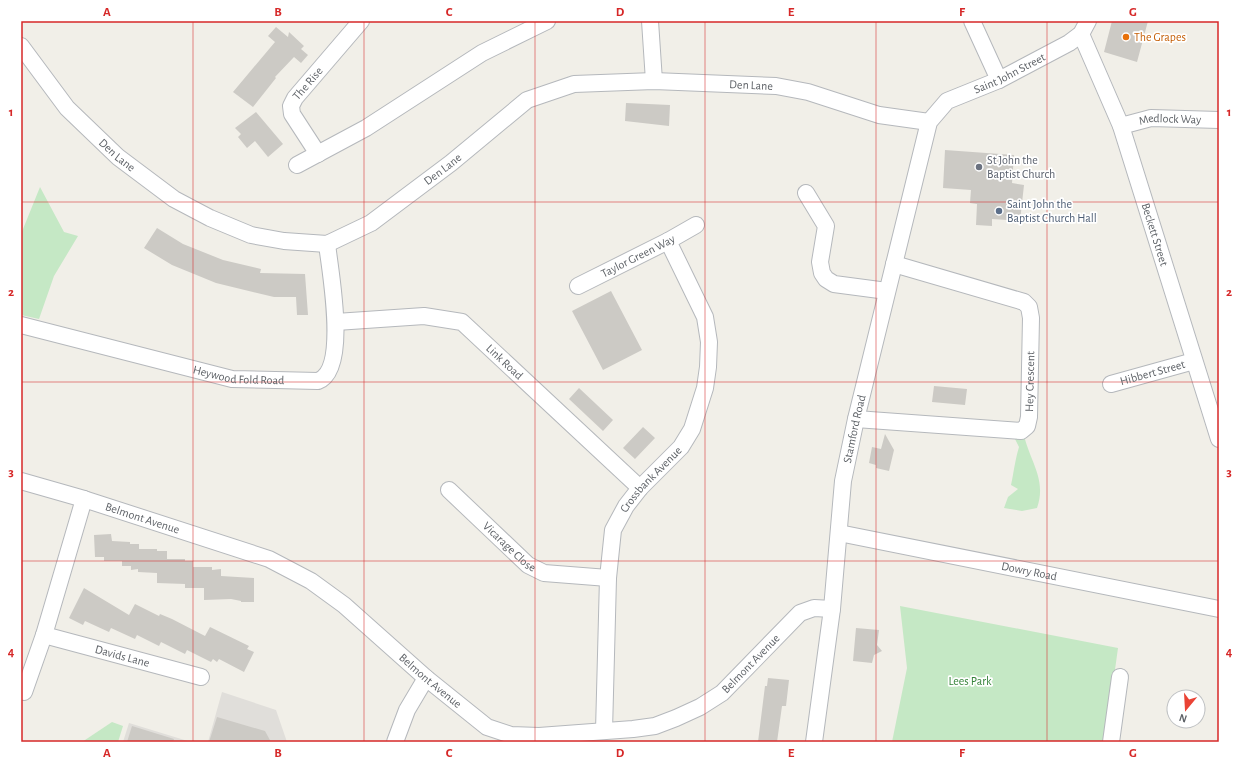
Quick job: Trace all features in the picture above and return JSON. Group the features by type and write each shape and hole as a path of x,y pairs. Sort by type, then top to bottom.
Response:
{"street":[{"name":"The Rise","path":"318,154 292,114 292,106 295,98 360,21"},
{"path":"297,165 366,128 482,53 547,21"},
{"path":"650,21 654,81"},
{"path":"972,21 999,80"},
{"name":"Saint John Street","path":"929,122 947,101 999,80 1069,43 1084,27"},
{"name":"Beckett Street","path":"1084,27 1121,126 1219,439"},
{"name":"Den Lane","path":"21,46 67,108 118,157 174,199 210,218 251,235 284,241 327,244 371,223 451,163 527,100 574,84 654,81 776,86 808,92 879,115 929,122"},
{"name":"Medlock Way","path":"1121,126 1151,118 1219,120"},
{"name":"Stamford Road","path":"814,742 832,609 843,481 856,419 929,122"},
{"path":"806,193 826,226 820,262 822,273 826,279 834,284 887,291"},
{"name":"Taylor Green Way","path":"578,286 668,242 696,225"},
{"name":"Crossbank Avenue","path":"604,731 608,578 615,525 626,506 640,488 681,447 692,429 705,388 708,367 709,342 705,318 668,242"},
{"name":"Heywood Fold Road","path":"21,325 232,379 318,381 324,379 330,371 336,322 327,244"},
{"name":"Hey Crescent","path":"856,419 1021,431 1027,426 1029,417 1031,318 1029,307 1024,302 894,264"},
{"name":"Link Road","path":"336,322 424,316 462,322 640,488"},
{"name":"Hibbert Street","path":"1111,384 1194,362"},
{"name":"Belmont Avenue","path":"21,480 276,562 311,581 344,604 426,678 487,727 511,736 539,736 604,731 632,736 700,707 722,694 800,613 814,608 832,609"},
{"name":"Vicarage Close","path":"449,490 528,565 536,570 544,573 608,578"},
{"path":"24,692 44,635 84,499"},
{"name":"Dowry Road","path":"839,533 1219,609"},
{"name":"Davids Lane","path":"44,635 201,677"},
{"path":"1111,742 1120,677"},
{"path":"395,742 407,710 426,678"}],"shaded area":[{"path":"222,692 276,710 287,742 208,742"},
{"path":"129,723 191,742 123,742"}],"green space":[{"path":"40,187 64,232 78,236 54,276 39,319 21,315 21,234"},
{"path":"1013,435 1024,435 1039,479 1040,498 1037,508 1022,511 1004,508 1008,497 1018,489 1011,485 1019,447"},
{"name":"Lees Park","path":"900,606 1118,648 1105,742 892,742 907,668"},
{"path":"112,722 123,726 118,742 82,742"}],"building":[{"name":"The Grapes","path":"1112,21 1148,21 1137,62 1104,52"},
{"path":"276,27 288,37 289,32 304,46 301,49 308,55 301,63 294,57 275,77 276,78 253,107 233,92 275,42 268,36"},
{"path":"626,103 670,105 669,126 625,121"},
{"path":"256,112 283,144 268,157 255,141 247,148 238,137 241,134 235,128"},
{"path":"945,150 1014,155 1012,183 1024,185 1020,221 992,219 992,226 976,225 977,204 970,203 971,190 943,188"},
{"path":"157,228 183,244 223,260 261,269 260,273 305,274 308,315 297,315 296,297 274,297 216,283 172,265 144,248"},
{"path":"611,291 642,350 603,370 572,311"},
{"path":"934,386 967,389 965,405 932,402"},
{"path":"579,388 613,420 603,431 569,399"},
{"path":"643,427 655,438 635,459 623,448"},
{"path":"885,434 894,450 889,471 876,468 876,465 869,463 872,447 881,449"},
{"path":"111,534 112,541 139,544 139,549 157,549 157,551 167,551 167,559 185,559 185,561 193,561 193,567 212,567 212,570 221,569 221,576 254,578 254,602 241,602 231,599 204,600 204,588 185,588 185,584 157,583 157,573 138,572 138,569 131,570 131,566 122,566 122,561 104,561 104,557 95,557 94,535"},
{"path":"84,588 129,615 135,604 159,616 160,614 172,619 205,636 210,627 249,646 247,649 254,652 244,672 219,659 217,662 213,659 211,662 187,650 185,654 161,642 159,646 137,635 135,639 111,628 109,632 85,621 83,625 69,618"},
{"path":"856,628 879,630 877,645 882,651 874,655 872,663 853,661"},
{"path":"768,678 789,680 786,706 782,706 777,742 758,742 765,686 767,686"},
{"path":"217,717 265,731 271,742 209,742"},
{"path":"132,726 174,739 173,742 127,742"}],"place":[{"name":"The Grapes","path":"1126,37"},
{"name":"St John the Baptist Church","path":"979,167"},
{"name":"Saint John the Baptist Church Hall","path":"999,211"}]}
